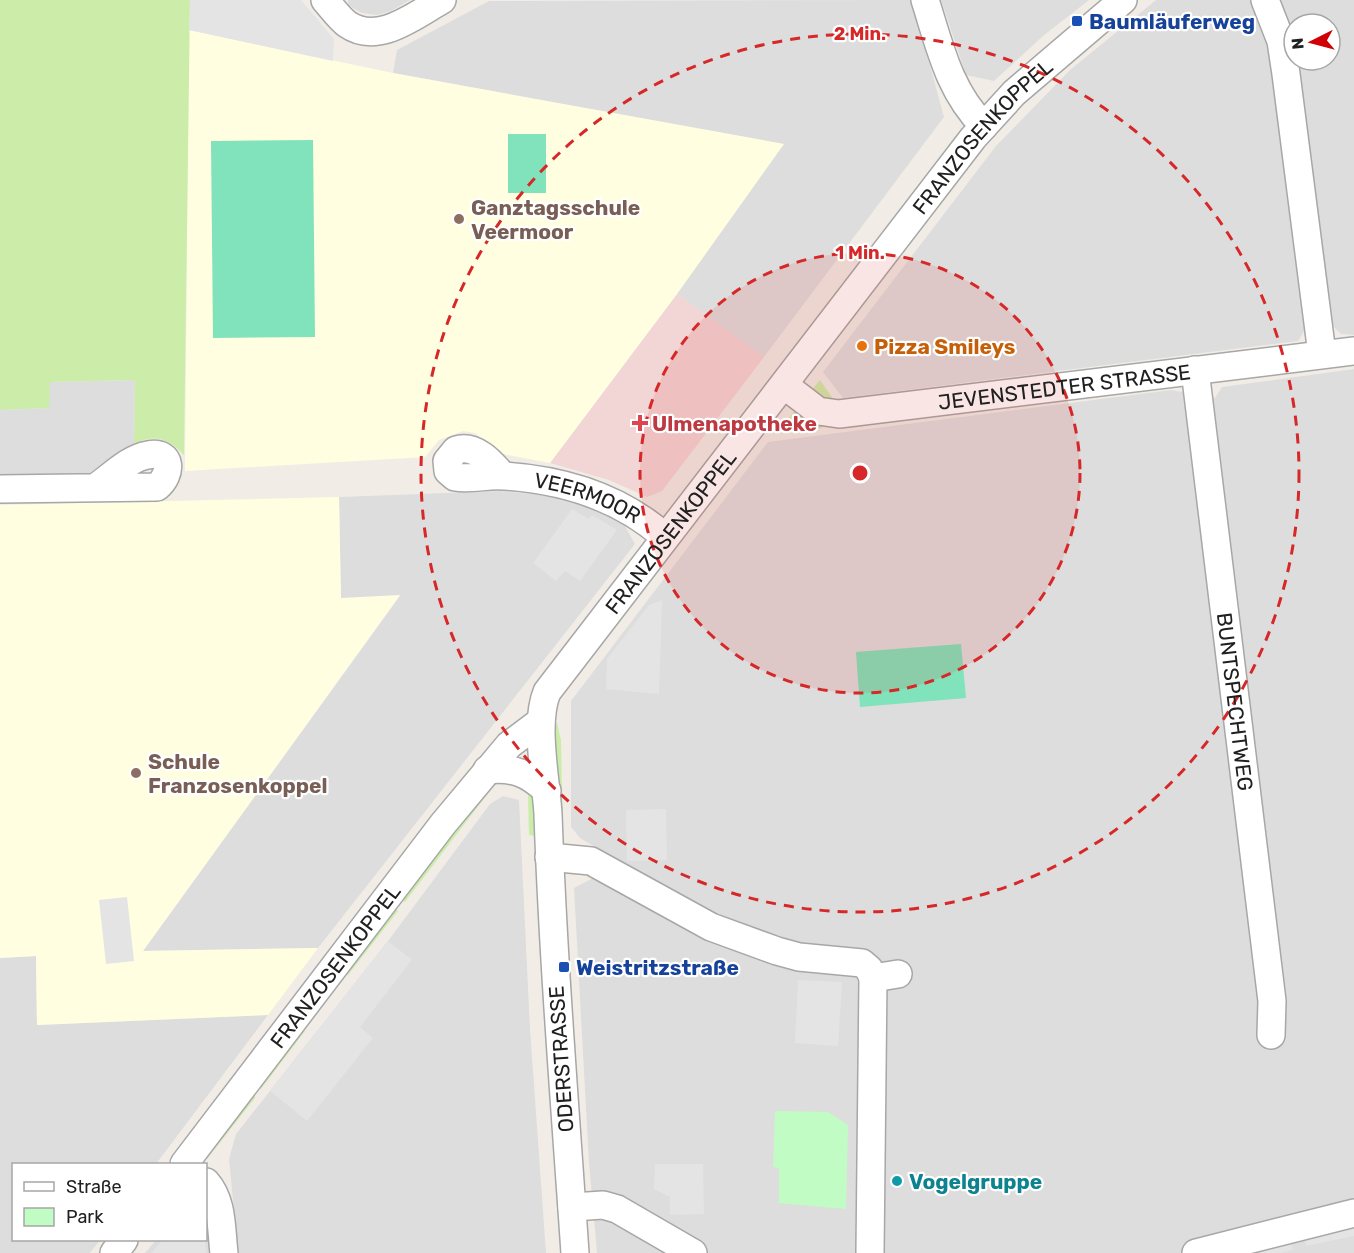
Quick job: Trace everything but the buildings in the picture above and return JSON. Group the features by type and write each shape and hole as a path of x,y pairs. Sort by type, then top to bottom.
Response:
{"street":[{"path":"325,0 346,23 369,32 393,27 441,0"},
{"path":"925,0 953,86 962,101 984,126"},
{"name":"FRANZOSENKOPPEL","path":"185,1163 487,770 508,745 541,721 547,692 984,126 1038,71 1123,0"},
{"path":"1265,0 1281,41 1322,354"},
{"name":"JEVENSTEDTER STRASSE","path":"784,385 818,411 839,414 1354,351"},
{"name":"BUNTSPECHTWEG","path":"1195,370 1272,1001 1271,1035"},
{"name":"VEERMOOR","path":"502,475 548,481 611,501 643,517 665,537"},
{"path":"0,489 96,487"},
{"name":"ODERSTRASSE","path":"541,721 547,791 554,966 575,1253"},
{"path":"487,770 502,769 522,773 547,791"},
{"path":"549,857 591,861 711,927 799,957 861,963 885,976 870,1253"},
{"path":"207,1183 214,1192 218,1203 224,1253"},
{"path":"572,1207 603,1205 617,1209 693,1253"},
{"path":"1196,1253 1354,1213"}],"shaded area":[{"path":"190,0 301,0 334,39 333,61 189,30"},
{"path":"348,0 410,0 391,11 377,15 362,13 348,5"},
{"path":"912,0 944,117 764,357 677,294 783,144 393,73 397,50 489,1"},
{"path":"941,0 1089,0 1043,36 994,81 966,75"},
{"path":"1156,0 1255,0 1267,30 1307,327 1298,341 843,398 823,372 996,146 1070,70"},
{"path":"1280,0 1354,0 1354,335 1341,334 1334,327 1331,319 1300,72 1342,72 1342,12 1284,12"},
{"name":"Ganztagsschule Veermoor","path":"189,30 393,73 784,144 677,294 550,463 503,454 475,433 463,431 439,440 425,457 185,471"},
{"path":"677,294 764,357 662,491 647,497 609,480 550,463"},
{"path":"1354,369 1354,1253 597,1253 589,1163 574,888 595,877 607,854 580,838 571,827 571,701 768,442 1171,390 1183,392 1189,401 1215,398 1222,387"},
{"path":"135,380 134,444 89,473 0,476 0,410 49,408 49,382"},
{"path":"500,491 543,495 597,510 622,521 635,544 318,948 143,951 400,596 341,599 339,497"},
{"name":"Schule Franzosenkoppel","path":"339,497 341,598 400,595 143,951 318,948 268,1015 37,1025 36,956 0,958 0,505"},
{"path":"572,509 589,519 592,515 617,530 580,581 565,571 556,581 533,563"},
{"path":"662,600 659,694 606,689 607,659 649,605"},
{"path":"503,796 519,800 530,1029 546,1253 238,1253 229,1159 236,1134 388,941 490,804"},
{"path":"666,809 667,860 627,861 626,810"},
{"path":"127,897 134,961 106,964 99,900"},
{"path":"388,941 412,960 360,1027 373,1038 307,1121 270,1091"},
{"path":"36,956 37,1025 268,1015 157,1163 12,1163 12,1241 99,1241 90,1253 0,1253 0,958"},
{"path":"798,980 842,982 838,1046 795,1043"},
{"path":"655,1164 703,1164 704,1214 670,1215 670,1197 654,1189"},
{"path":"208,1217 211,1253 145,1253 155,1241 207,1241"},
{"path":"1354,1220 1354,1236 1306,1246 1303,1232"},
{"path":"1289,1235 1293,1250 1281,1253 1236,1253"},
{"path":"161,1241 205,1241 206,1253 152,1253"}],"green space":[{"path":"0,0 190,0 184,455 162,439 149,439 134,444 135,380 50,382 49,408 0,410"},
{"path":"508,134 546,134 546,193 508,193"},
{"path":"313,140 315,337 213,338 211,141"},
{"path":"820,380 838,406 809,393"},
{"path":"795,410 822,423 822,428 788,432 787,421"},
{"path":"961,644 966,698 860,707 856,652"},
{"path":"552,723 557,723 561,740 563,836 559,826 558,779"},
{"path":"483,788 489,792 405,902 399,898"},
{"path":"533,795 539,837 529,835 528,796"},
{"path":"392,906 398,911 348,975 343,971"},
{"path":"300,1027 305,1031 261,1089 256,1085"},
{"path":"249,1094 255,1094 255,1098 207,1159 207,1152"},
{"path":"775,1111 828,1112 848,1125 846,1209 779,1203 779,1168 773,1167"}],"place":[{"name":"Baumläuferweg","path":"1077,21"},
{"name":"Ganztagsschule Veermoor","path":"459,219"},
{"name":"Pizza Smileys","path":"862,346"},
{"name":"Ulmenapotheke","path":"640,423"},
{"name":"Schule Franzosenkoppel","path":"136,773"},
{"name":"Weistritzstraße","path":"564,967"},
{"name":"Vogelgruppe","path":"897,1181"}]}
